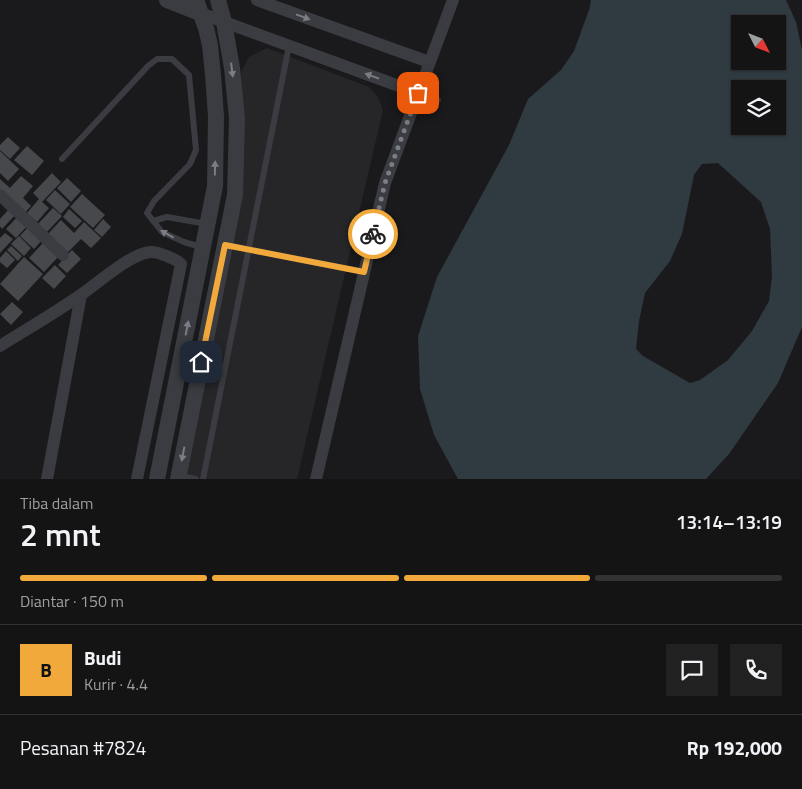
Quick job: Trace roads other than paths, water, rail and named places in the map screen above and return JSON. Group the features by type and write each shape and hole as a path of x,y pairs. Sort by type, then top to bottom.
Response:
{"street":[{"path":"167,0 198,7 224,22 417,96"},
{"path":"178,477 235,195 237,118 232,68 218,0"},
{"path":"257,0 429,62"},
{"path":"316,479 385,183 452,0"},
{"path":"157,479 215,186 216,116 210,44 198,7"},
{"path":"0,195 63,255"},
{"path":"0,346 81,295 125,262 151,252 177,260 182,264 137,479"},
{"path":"47,479 81,295"},
{"path":"170,416 190,418"}],"lane":[{"path":"203,479 289,46"},
{"path":"62,159 148,66 157,59 172,59 189,75 196,150 190,164 154,200 147,213 162,232 184,242 202,247"},
{"path":"417,96 436,103"},
{"path":"153,221 167,217 207,224"},
{"path":"225,245 364,272"},
{"path":"201,362 225,367"},
{"path":"178,477 196,479"}]}
